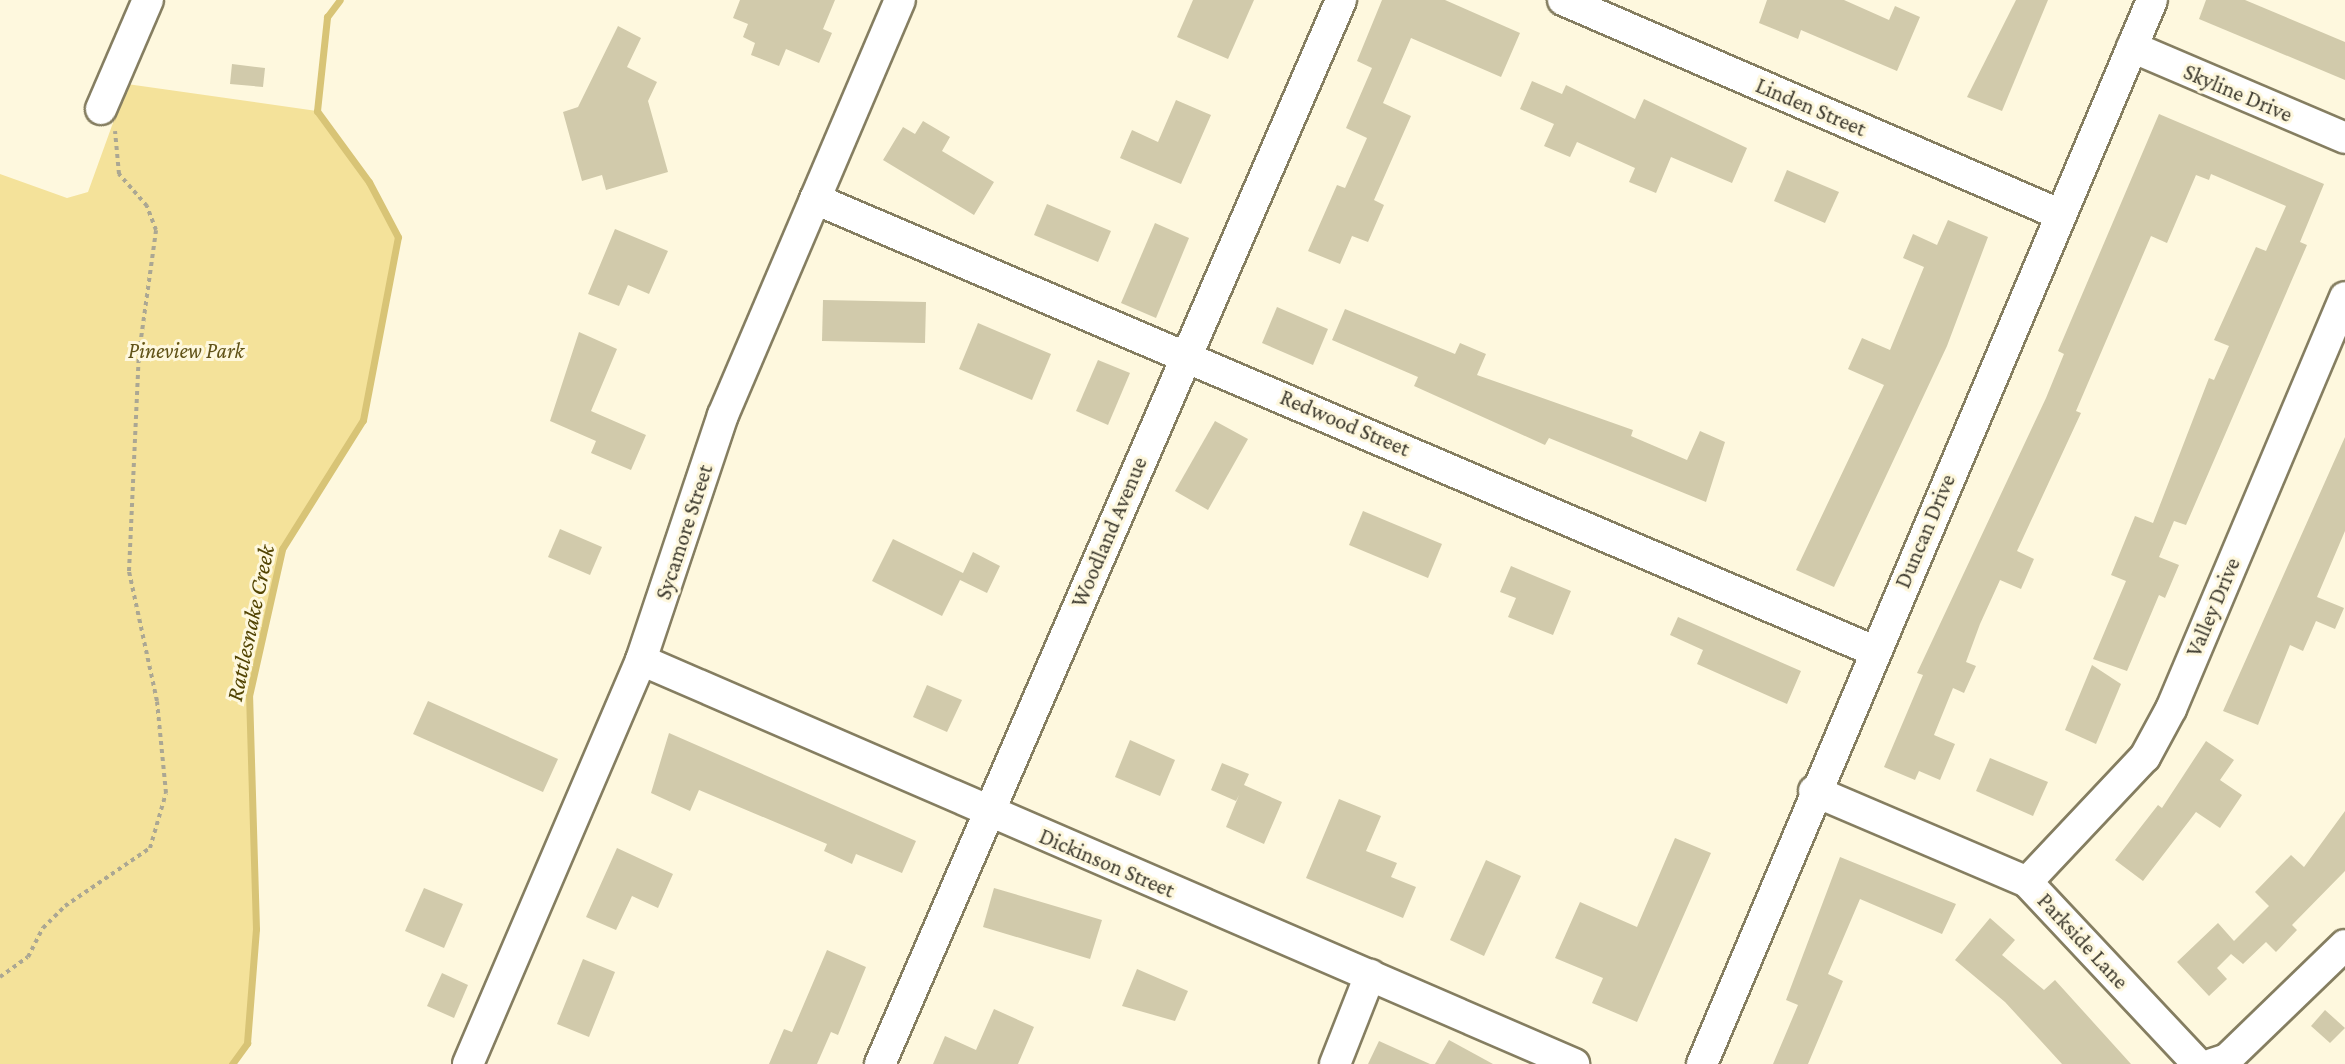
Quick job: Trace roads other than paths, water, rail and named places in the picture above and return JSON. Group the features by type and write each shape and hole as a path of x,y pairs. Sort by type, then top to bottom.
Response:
{"street":[{"path":"101,109 148,0"},
{"name":"Sycamore Street","path":"468,1064 641,660 723,415 900,0"},
{"name":"Woodland Avenue","path":"880,1064 1341,0"},
{"name":"Linden Street","path":"1563,0 2059,214"},
{"name":"Duncan Drive","path":"1702,1064 1814,791 2152,0"},
{"name":"Skyline Drive","path":"2132,47 2345,138"},
{"name":"Redwood Street","path":"815,199 1874,651"},
{"name":"Valley Drive","path":"2027,882 2145,757 2171,709 2345,297"},
{"name":"Dickinson Street","path":"641,660 1574,1064"},
{"name":"Parkside Lane","path":"1814,791 2027,882 2198,1064"},
{"path":"2212,1064 2227,1059 2345,945"},
{"path":"1335,1064 1370,975"}],"waterway":[{"name":"Rattlesnake Creek","path":"232,1064 247,1043 256,929 249,696 282,549 363,420 398,237 369,182 317,111 327,17 340,0"}],"park label":[{"name":"Pineview Park","path":"186,351"}]}
